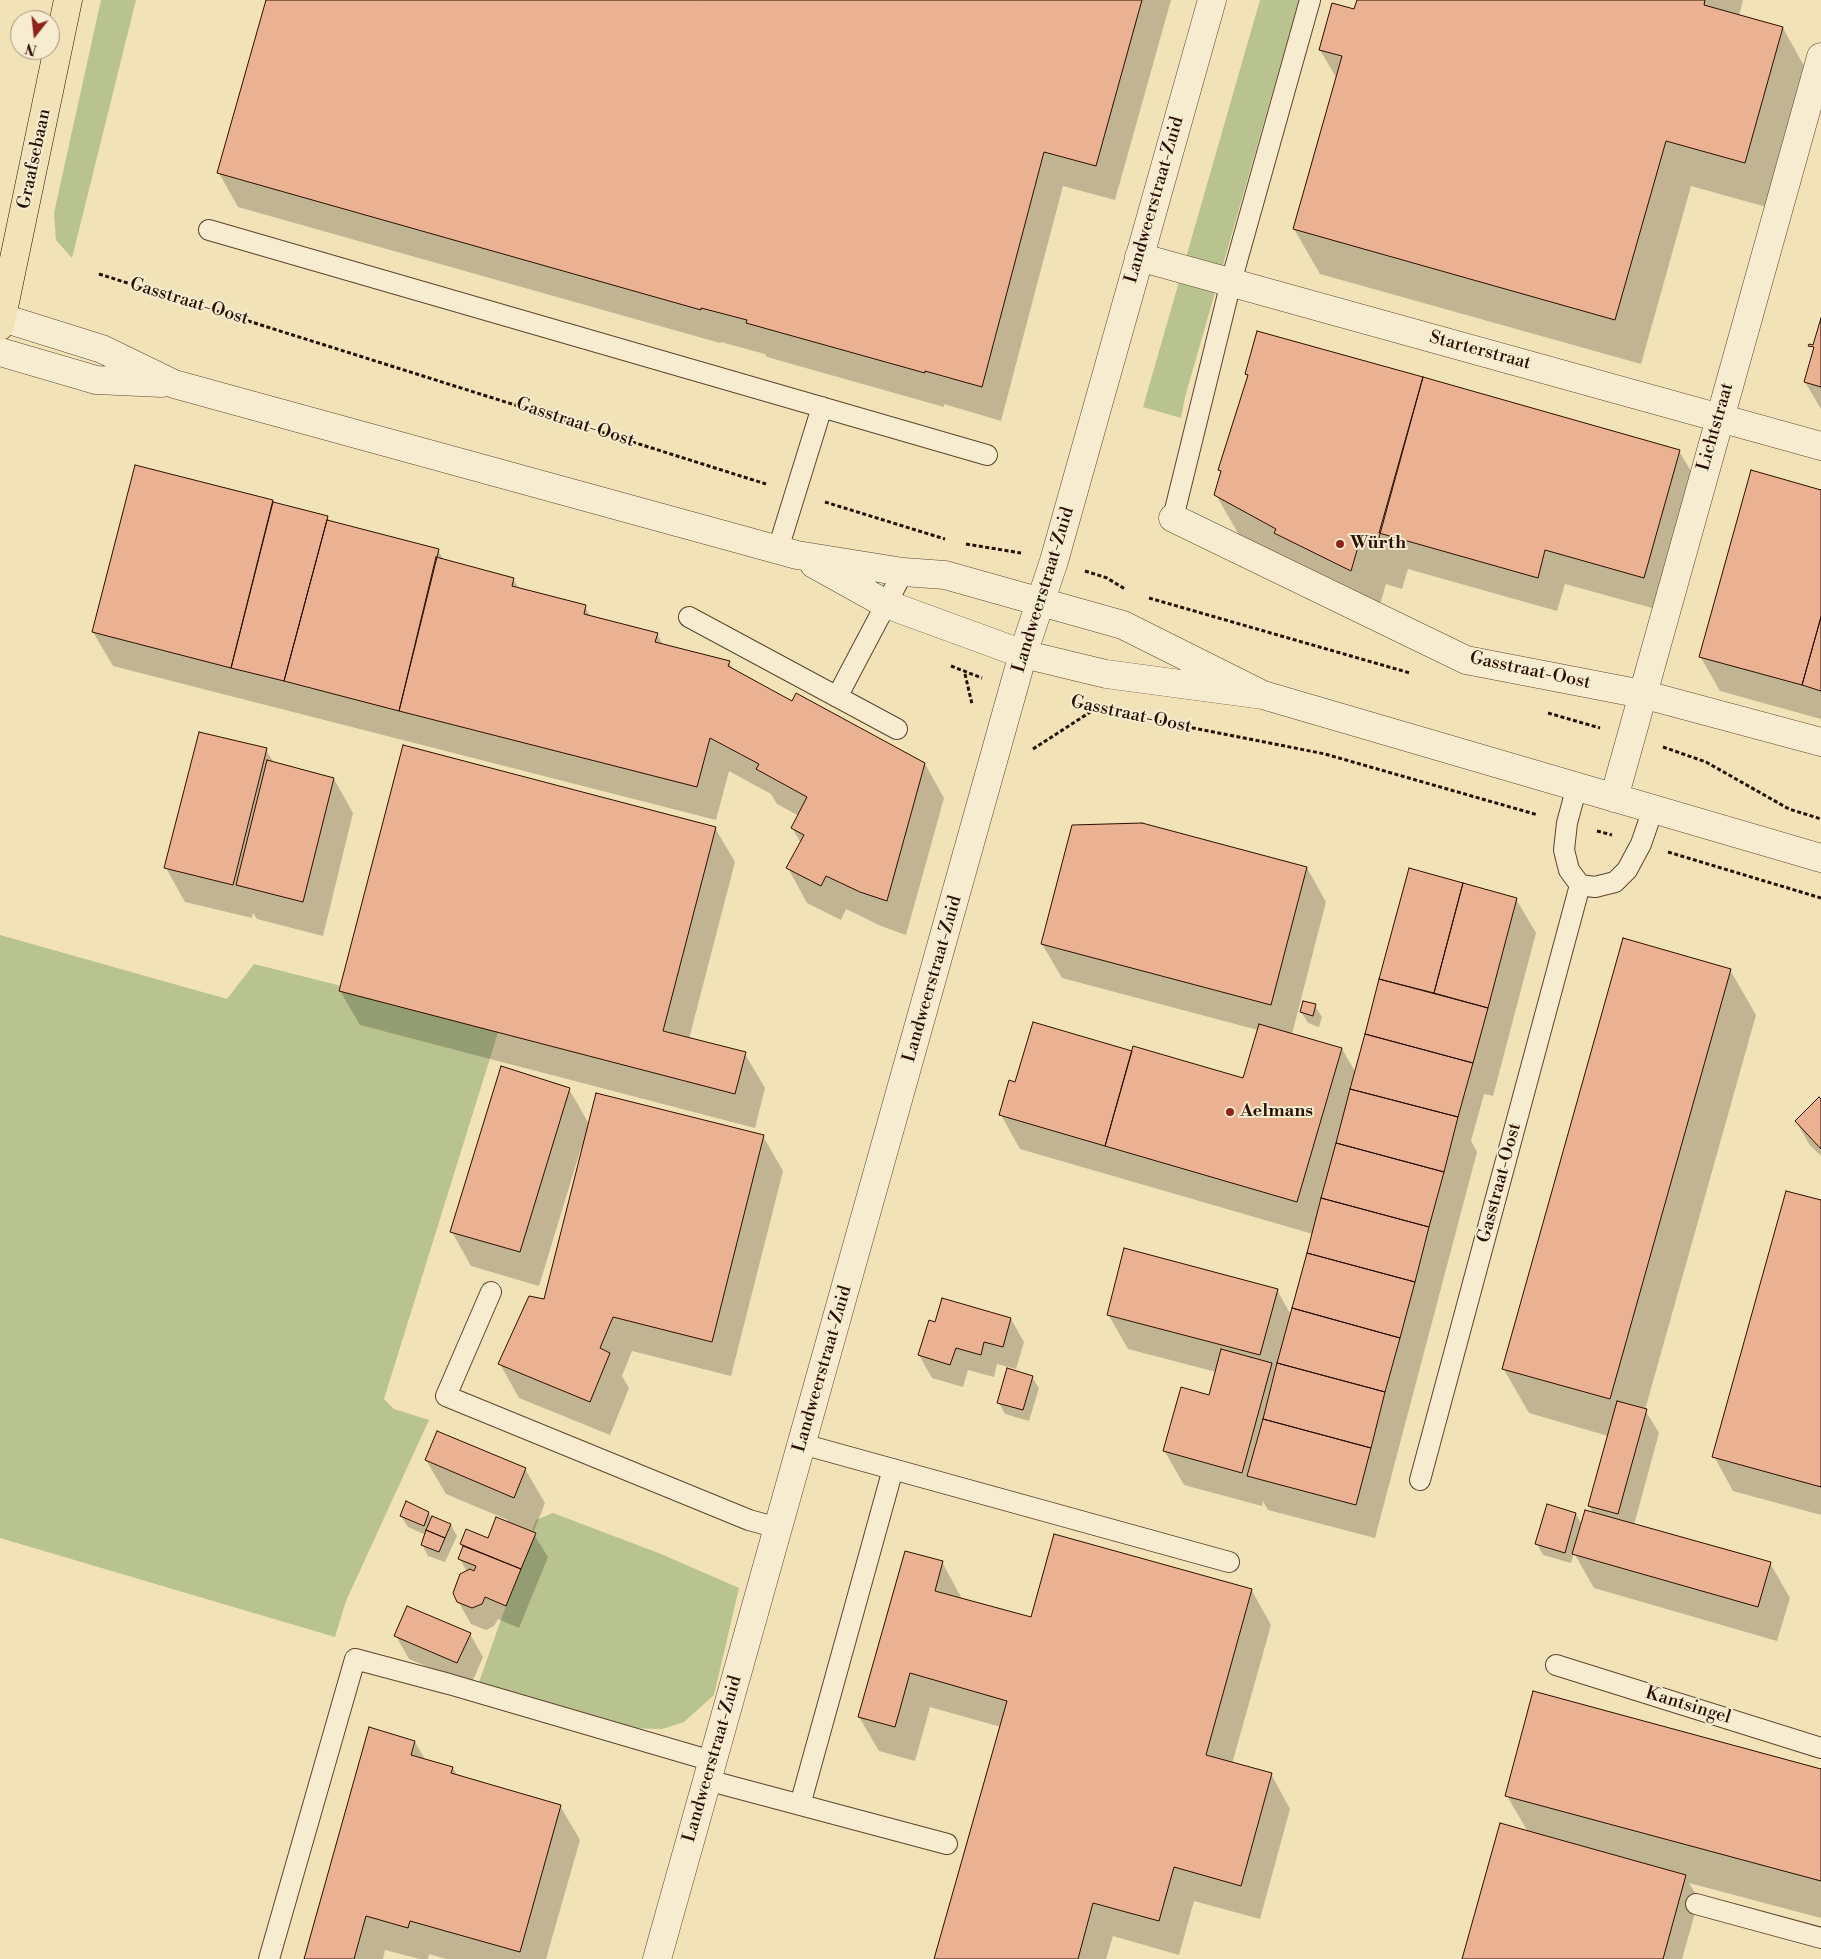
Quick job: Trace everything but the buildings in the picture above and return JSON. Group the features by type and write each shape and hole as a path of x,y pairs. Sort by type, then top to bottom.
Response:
{"main road":[{"name":"Graafsebaan","path":"1,320 68,0"}],"street":[{"name":"Landweerstraat-Zuid","path":"657,1959 1023,654 1054,561 1212,0"},
{"name":"Lichtstraat","path":"1614,798 1821,57"},
{"name":"Starterstraat","path":"1139,257 1821,446"},
{"name":"Gasstraat-Oost","path":"1,320 102,349 174,384 788,552 903,572 945,576 1123,624 1263,695"},
{"name":"Gasstraat-Oost","path":"0,352 96,380 174,384"},
{"name":"Gasstraat-Oost","path":"1173,518 1466,660 1642,694 1821,742"},
{"name":"Gasstraat-Oost","path":"788,552 886,604 1023,654 1106,674 1263,695 1821,858"}],"lane":[{"path":"1173,518 1231,282 1310,0"},
{"path":"209,230 987,455"},
{"path":"788,552 795,493 822,407"},
{"path":"837,697 903,572"},
{"path":"689,617 897,729"},
{"path":"1577,786 1567,823 1564,850 1568,870 1580,885 1595,887 1615,882 1627,870 1641,844 1653,809"},
{"name":"Gasstraat-Oost","path":"1420,1480 1580,885"},
{"path":"491,1292 446,1396 749,1520 778,1528"},
{"path":"802,1444 1229,1562"},
{"path":"800,1805 892,1469"},
{"path":"269,1959 355,1659 448,1684 710,1771 800,1805 947,1844"},
{"name":"Kantsingel","path":"1556,1665 1821,1748"},
{"path":"1696,1904 1821,1938"}],"path":[{"name":"Gasstraat-Oost","path":"99,274 954,542"},
{"path":"964,543 1002,548 1054,561"},
{"name":"Gasstraat-Oost","path":"1068,702 1095,709 1325,754 1641,844 1821,898"},
{"path":"990,775 1095,709"}],"green space":[{"path":"101,0 136,0 72,258 56,240 54,213"},
{"path":"1260,0 1299,0 1185,397 1181,418 1143,407"},
{"path":"0,935 227,999 254,964 500,1026 384,1399 394,1409 429,1420 346,1601 335,1637 0,1538"},
{"path":"553,1513 661,1554 739,1588 714,1695 684,1722 662,1729 624,1728 478,1685 536,1520"}],"place":[{"name":"Würth","path":"1340,544"},
{"name":"Aelmans","path":"1230,1112"}]}
